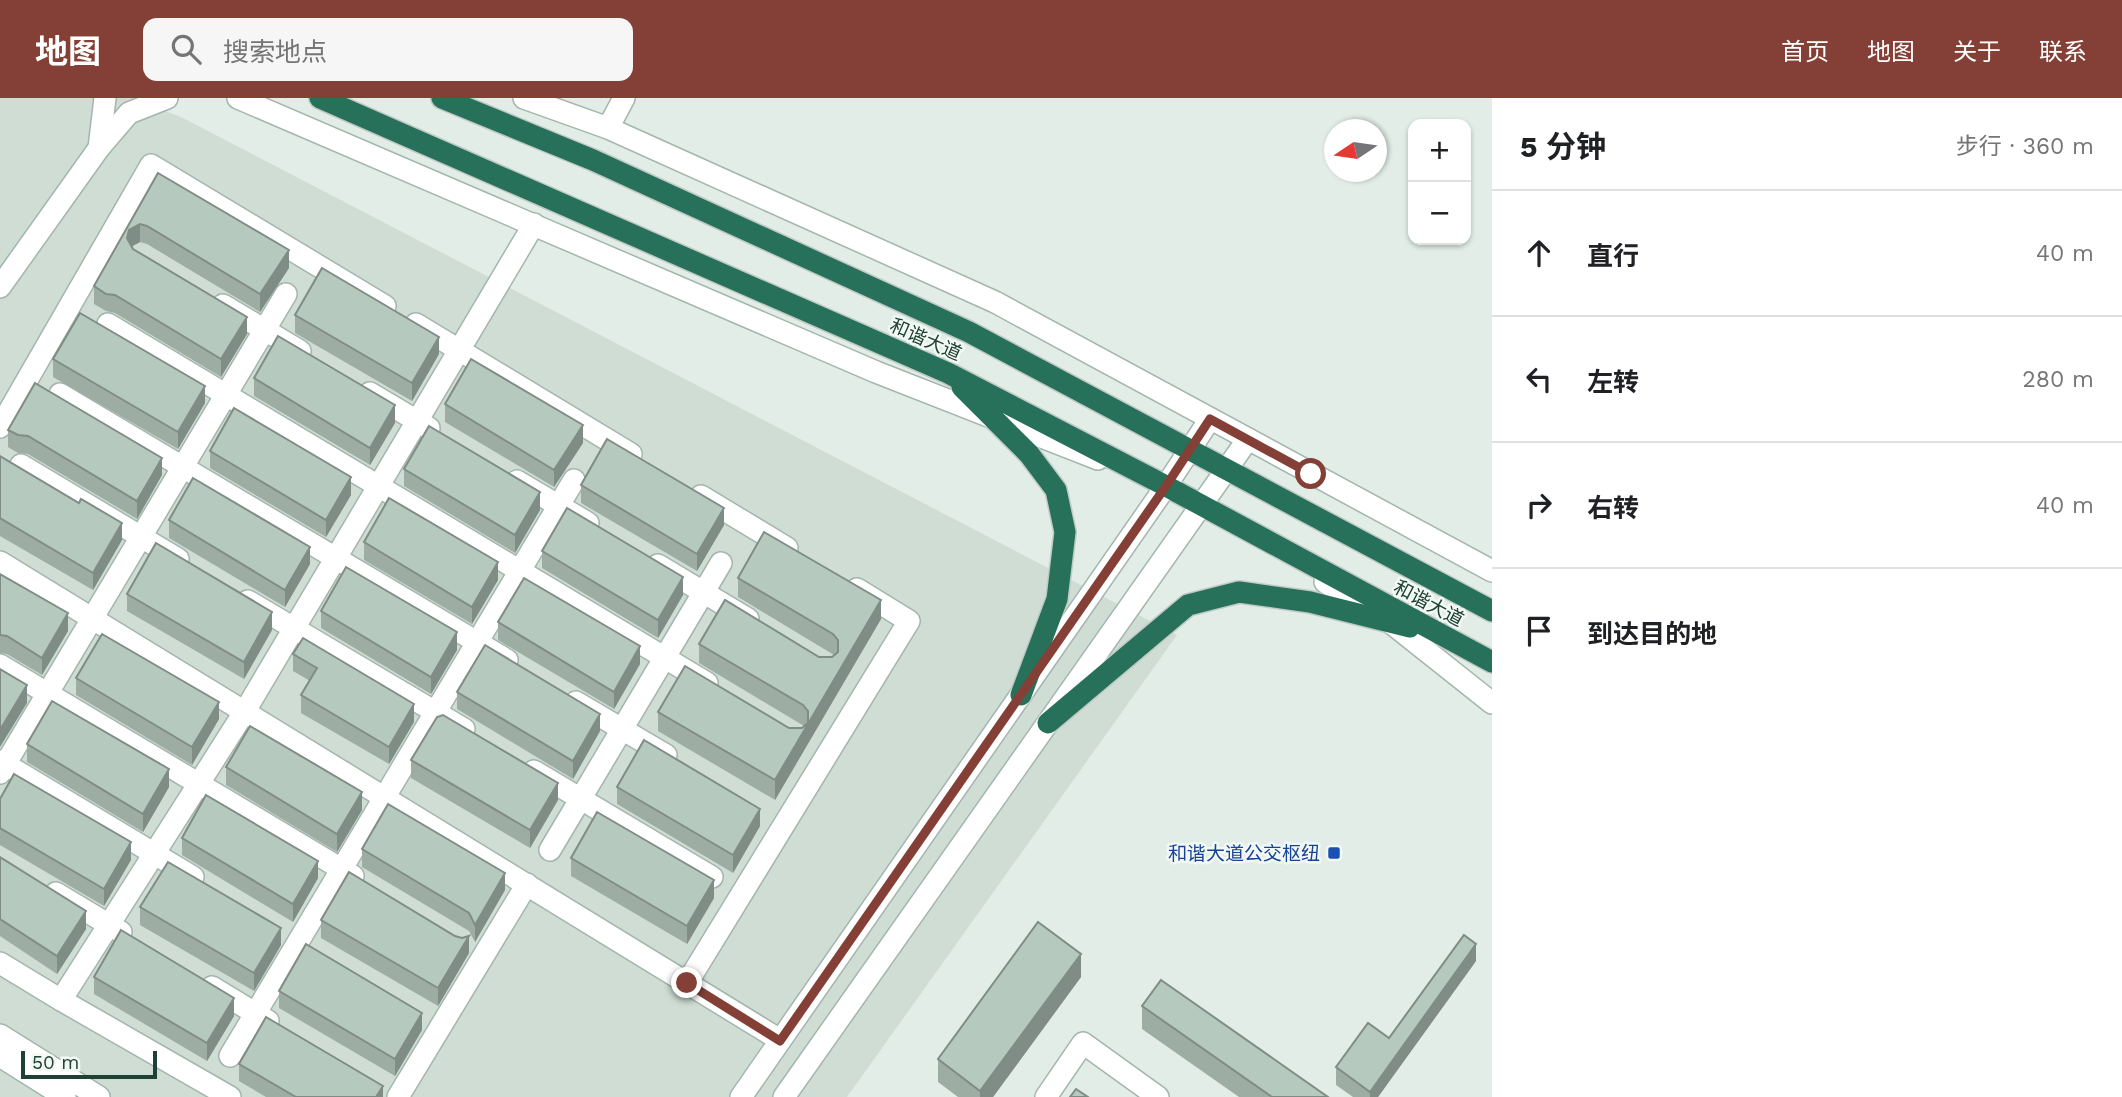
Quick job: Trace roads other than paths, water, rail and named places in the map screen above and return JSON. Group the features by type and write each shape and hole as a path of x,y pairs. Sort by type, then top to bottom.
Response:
{"highway":[{"name":"和谐大道","path":"320,98 948,373 1166,486 1492,662"},
{"name":"和谐大道","path":"442,98 593,160 969,332 1492,611"},
{"path":"948,373 1030,454 1056,490 1065,532 1057,599 1021,695"},
{"path":"1048,723 1188,605 1239,592 1310,602 1440,634"}],"street":[{"path":"99,148 105,98"},
{"path":"0,287 99,148 129,113 167,98"},
{"path":"238,98 876,372 1166,486"},
{"path":"524,98 608,128 995,302 1492,571"},
{"path":"608,128 624,98"},
{"path":"0,427 151,165 648,464"},
{"path":"61,1000 245,710 534,224"},
{"path":"210,887 2,766 286,294"},
{"path":"208,296 323,365"},
{"path":"108,324 724,693"},
{"path":"358,386 452,442"},
{"path":"60,394 522,669"},
{"path":"741,1097 1210,419"},
{"path":"784,1097 1248,439"},
{"path":"21,465 199,572"},
{"path":"500,470 603,532"},
{"path":"230,1056 256,1013 305,944 342,870 574,480"},
{"path":"684,485 802,557"},
{"path":"1201,505 1390,622 1492,703"},
{"path":"637,552 770,632"},
{"path":"0,562 780,1041"},
{"path":"550,850 721,563"},
{"path":"687,983 909,621 838,578"},
{"path":"234,592 480,739"},
{"path":"0,665 375,889"},
{"path":"555,689 679,763"},
{"path":"514,759 712,877"},
{"path":"398,1097 527,884"},
{"path":"44,885 143,945"},
{"path":"277,927 305,944"},
{"path":"0,963 230,1097"},
{"path":"199,979 291,1035"},
{"path":"0,1035 99,1097"},
{"path":"1046,1097 1083,1043 1158,1097"},
{"path":"0,1056 65,1097"}],"place":[{"name":"和谐大道公交枢纽","path":"1334,853"}]}
